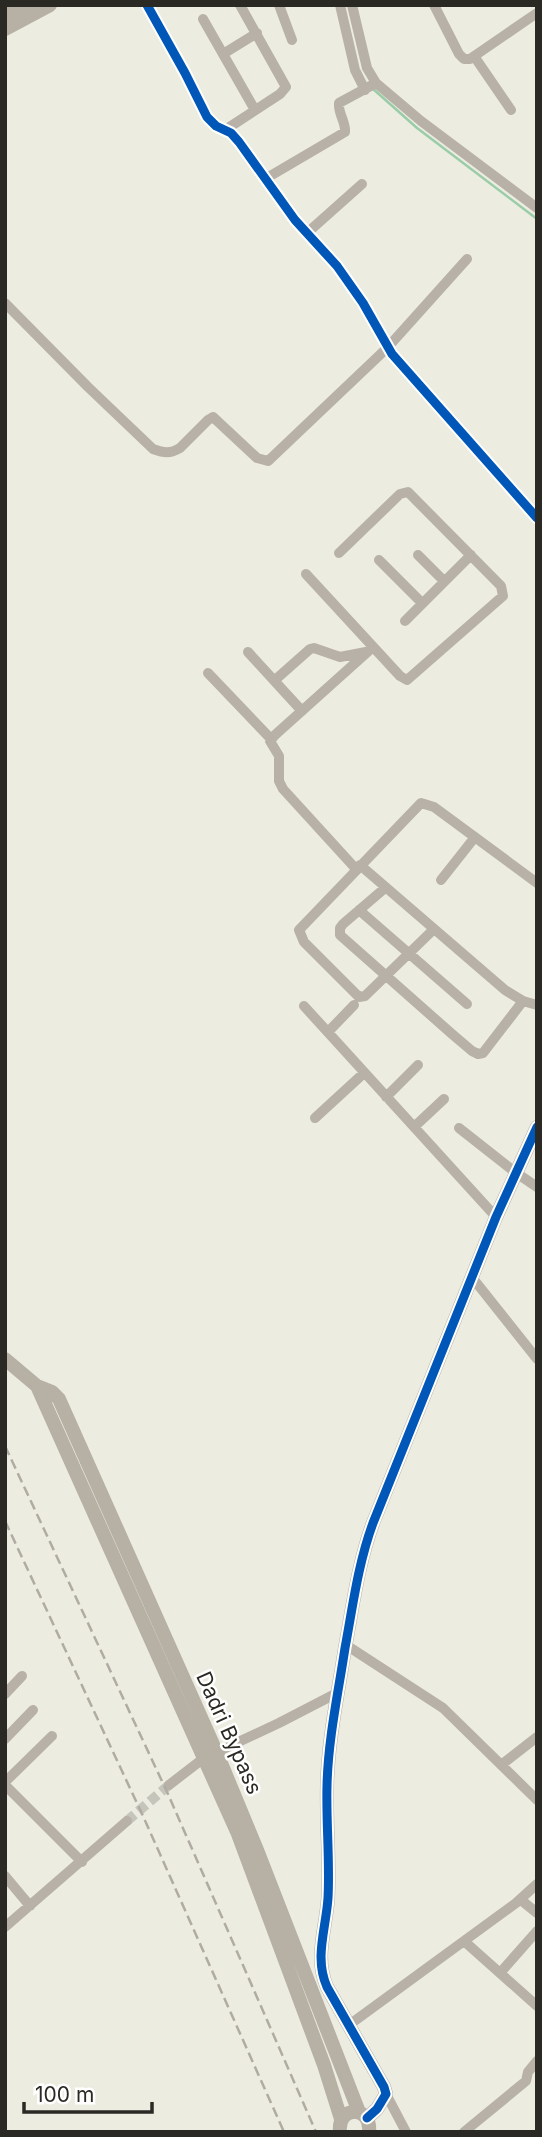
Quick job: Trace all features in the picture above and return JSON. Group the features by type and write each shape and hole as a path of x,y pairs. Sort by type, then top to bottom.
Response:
{"main road":[{"path":"5,16 26,5"},
{"path":"5,29 50,5"},
{"path":"365,2120 377,2109 386,2094 327,1987 320,1964 328,1897 328,1771 337,1693 354,1590 366,1542 471,1276 537,1127"},
{"name":"Dadri Bypass","path":"5,1359 37,1386 52,1392 59,1399 210,1754 257,1850 365,2120"},
{"name":"Dadri Bypass","path":"210,1754 324,2065 341,2126"},
{"name":"Dadri Bypass","path":"341,2126 349,2113 365,2120"}],"street":[{"path":"147,5 207,117 239,142 295,220 353,287 388,347 537,518"},
{"path":"225,130 280,94 286,87 240,5"},
{"path":"279,5 292,40"},
{"path":"341,5 355,70 371,87 537,208"},
{"path":"352,5 371,87"},
{"path":"434,5 464,59 474,56 537,13"},
{"path":"203,19 255,110"},
{"path":"223,54 257,33"},
{"path":"474,56 511,110"},
{"path":"265,179 345,132 339,103 371,87"},
{"path":"307,233 362,184"},
{"path":"5,303 149,445 165,453 180,448 213,417 257,458 268,461 388,347 467,260"},
{"path":"306,574 371,649 404,680 410,679 503,596 501,586 412,495 404,492 339,553"},
{"path":"418,555 444,581"},
{"path":"405,621 471,555"},
{"path":"379,560 422,603"},
{"path":"275,680 310,649 340,657 353,656 371,649"},
{"path":"271,739 371,649"},
{"path":"248,652 302,711"},
{"path":"208,673 271,739 279,756 280,785 287,796 358,867 433,930 505,990 523,1001 537,1005"},
{"path":"433,930 365,996 359,998 299,934 301,926 421,803 434,807 537,883"},
{"path":"442,880 475,837"},
{"path":"385,888 340,928 340,935 452,1034 478,1054 483,1054 523,1001"},
{"path":"359,910 467,1004"},
{"path":"328,1032 354,1005"},
{"path":"304,1006 496,1217"},
{"path":"386,1097 418,1065"},
{"path":"314,1118 364,1073"},
{"path":"414,1127 444,1099"},
{"path":"459,1128 537,1187"},
{"path":"471,1276 537,1359"},
{"path":"346,1646 443,1708 537,1800"},
{"path":"5,1694 22,1676"},
{"path":"169,1784 210,1754 337,1693"},
{"path":"5,1739 33,1710"},
{"path":"52,1736 5,1784 82,1862"},
{"path":"501,1765 537,1737"},
{"path":"5,1927 127,1821"},
{"path":"5,1876 30,1906"},
{"path":"349,2025 521,1900 537,1884"},
{"path":"521,1900 537,1913"},
{"path":"500,1973 537,1931"},
{"path":"464,1941 537,2006"},
{"path":"464,2132 526,2081 528,2073 537,2061"},
{"path":"386,2094 406,2132"}],"waterway":[{"path":"372,88 417,128 537,219"}],"tunnel":[{"path":"127,1821 169,1785"}],"railway":[{"path":"5,1446 168,1794 316,2132"},
{"path":"5,1521 143,1816 284,2132"}],"cycle path":[{"path":"147,5 207,117 216,126 231,133 239,142 295,220 337,266 363,303 392,354 537,518"},
{"path":"367,2118 377,2109 386,2094 384,2087 327,1987 321,1965 328,1884 328,1769 345,1648 360,1569 373,1523 496,1217 537,1127"}]}
